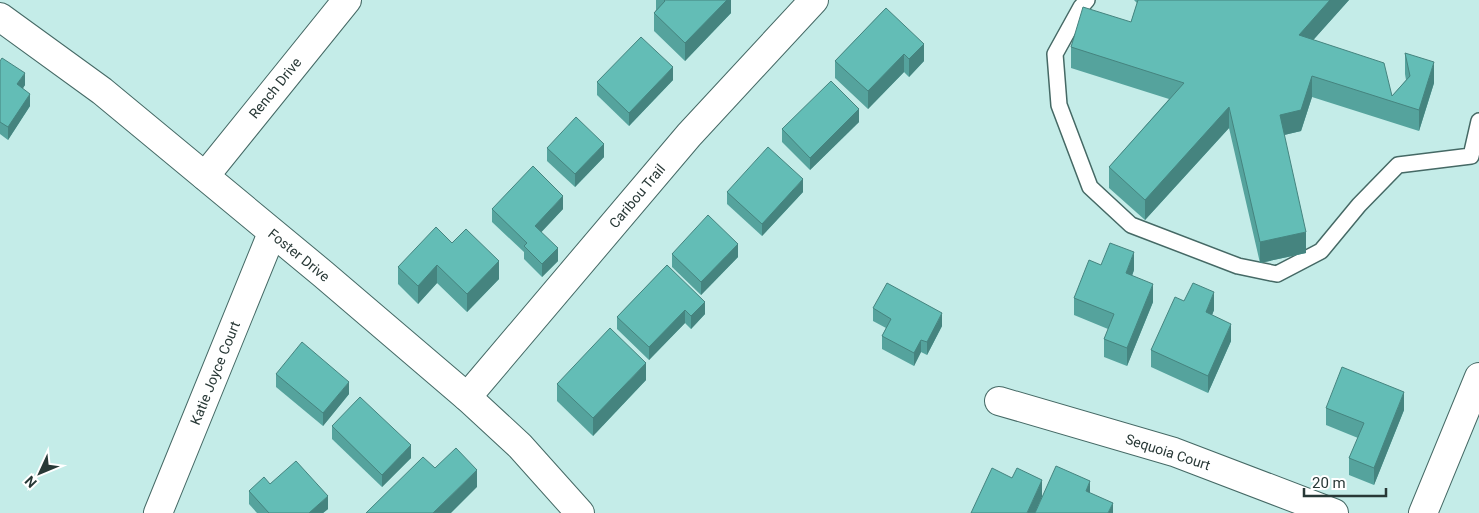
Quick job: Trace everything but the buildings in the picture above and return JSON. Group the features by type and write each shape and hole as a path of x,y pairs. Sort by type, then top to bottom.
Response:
{"street":[{"name":"Rench Drive","path":"205,176 346,0"},
{"name":"Caribou Trail","path":"467,397 688,135 814,0"},
{"name":"Foster Drive","path":"0,17 102,91 323,274 467,397 520,446 580,513"},
{"name":"Katie Joyce Court","path":"158,513 272,232"},
{"path":"1423,513 1479,377"},
{"name":"Sequoia Court","path":"999,401 1174,452 1334,513"}],"lane":[{"path":"1087,0 1081,7 1056,54 1059,105 1090,187 1131,225 1238,266 1277,274 1322,251 1359,205 1398,165 1475,156 1479,121"}]}
